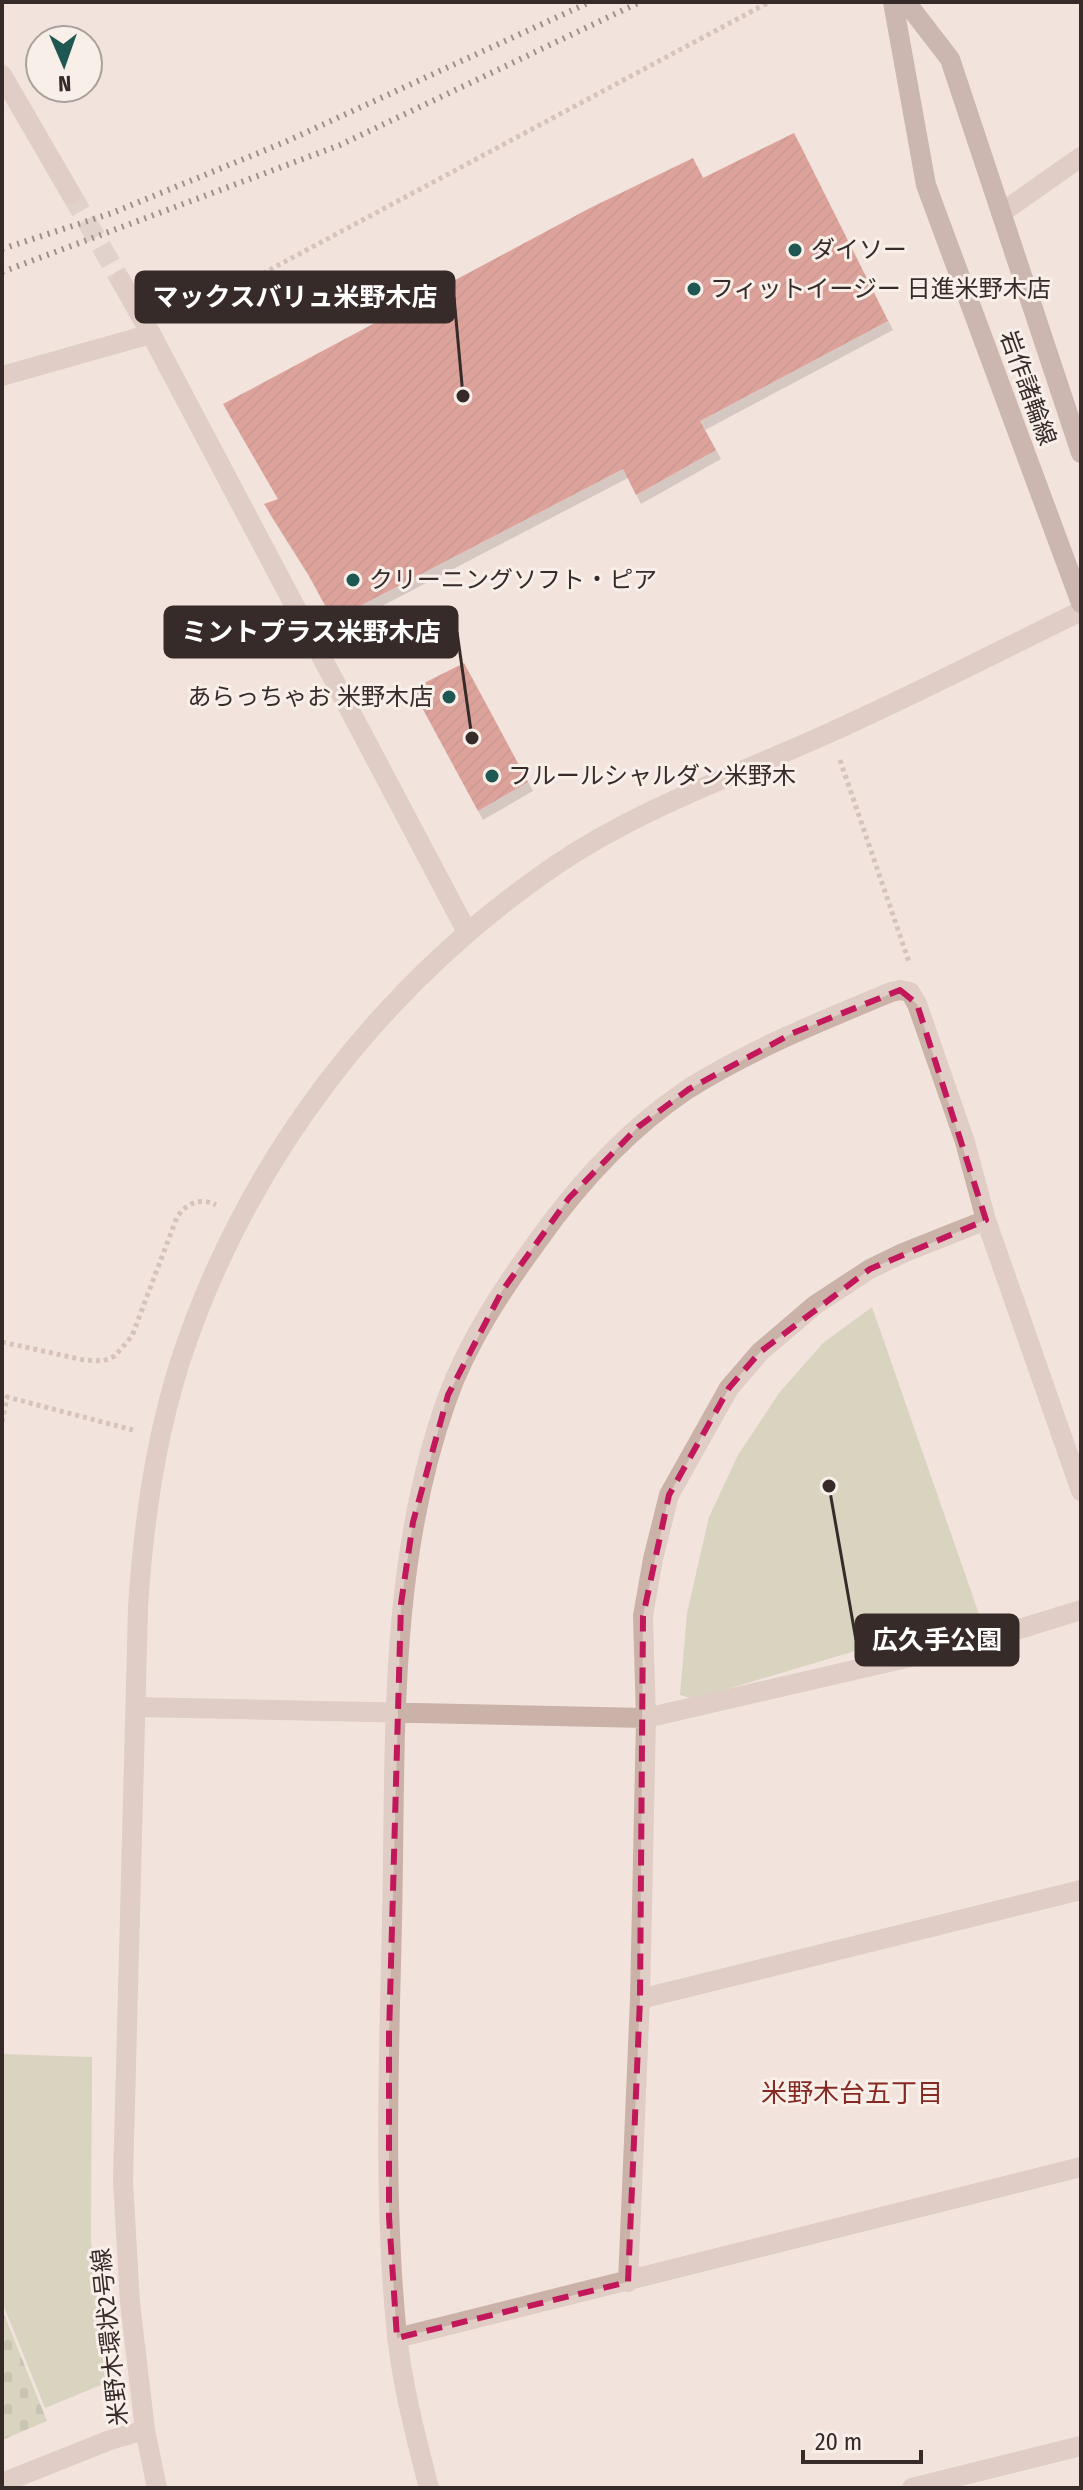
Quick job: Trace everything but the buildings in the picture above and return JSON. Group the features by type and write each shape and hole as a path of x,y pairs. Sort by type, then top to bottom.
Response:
{"main road":[{"name":"岩作諸輪線","path":"893,2 926,185 1081,603"},
{"name":"岩作諸輪線","path":"906,2 950,59 1081,453"}],"street":[{"path":"2,75 71,194"},
{"path":"1001,213 1081,157"},
{"path":"121,281 467,932"},
{"path":"2,376 151,334"},
{"name":"米野木環状2号線","path":"157,2488 145,2430 130,2303 123,2181 142,1542 180,1363 218,1264 282,1147 315,1097 383,1013 467,932 556,865 602,836 649,812 830,733 1081,611"},
{"path":"429,2488 409,2409 397,2338 389,2217 389,2035 401,1604 413,1522 448,1395 502,1291 569,1198 638,1127 689,1089 793,1033 891,992 910,992 917,1004 965,1142 986,1220 1081,1491"},
{"path":"628,2282 640,1999 646,1718 643,1616 669,1495 729,1388 760,1352 815,1305 870,1269 986,1220"},
{"path":"136,1707 646,1718 980,1641 1081,1610"},
{"path":"640,1999 1081,1890"},
{"path":"397,2338 1081,2167"},
{"path":"2,2483 110,2440 145,2430"},
{"path":"912,2488 1081,2446"}],"path":[{"path":"151,334 769,2"},
{"path":"830,733 911,968 917,1004"},
{"path":"2,1342 84,1360 103,1361 115,1356 132,1336 177,1217 185,1205 210,1202 241,1219"},
{"path":"2,1422 7,1397 162,1437"}],"highlighted area":[{"path":"900,990 917,1004 986,1220 870,1269 760,1352 729,1388 669,1495 643,1616 640,1999 628,2282 397,2338 389,2217 389,2035 401,1604 413,1522 448,1395 502,1291 569,1198 638,1127 689,1089 793,1033"}],"green space":[{"path":"872,1307 979,1614 694,1699 680,1695 687,1613 709,1517 738,1455 779,1393 823,1343"},
{"path":"2,2054 92,2057 91,2241 106,2383 45,2408 2,2302"},
{"path":"2,2309 47,2421 2,2440"}],"tunnel":[{"path":"71,194 121,281"}],"railway":[{"path":"2,249 112,213 285,142 590,2"},
{"path":"2,272 340,145 640,2"}],"place":[{"name":"ダイソー","path":"795,250"},
{"name":"フィットイージー 日進米野木店","path":"694,289"},
{"name":"マックスバリュ米野木店","path":"463,396"},
{"name":"クリーニングソフト・ピア","path":"353,580"},
{"name":"あらっちゃお 米野木店","path":"449,697"},
{"name":"ミントプラス米野木店","path":"472,738"},
{"name":"フルールシャルダン米野木","path":"492,776"},
{"name":"広久手公園","path":"829,1486"}],"district":[{"name":"米野木台五丁目","path":"852,2093"}]}
